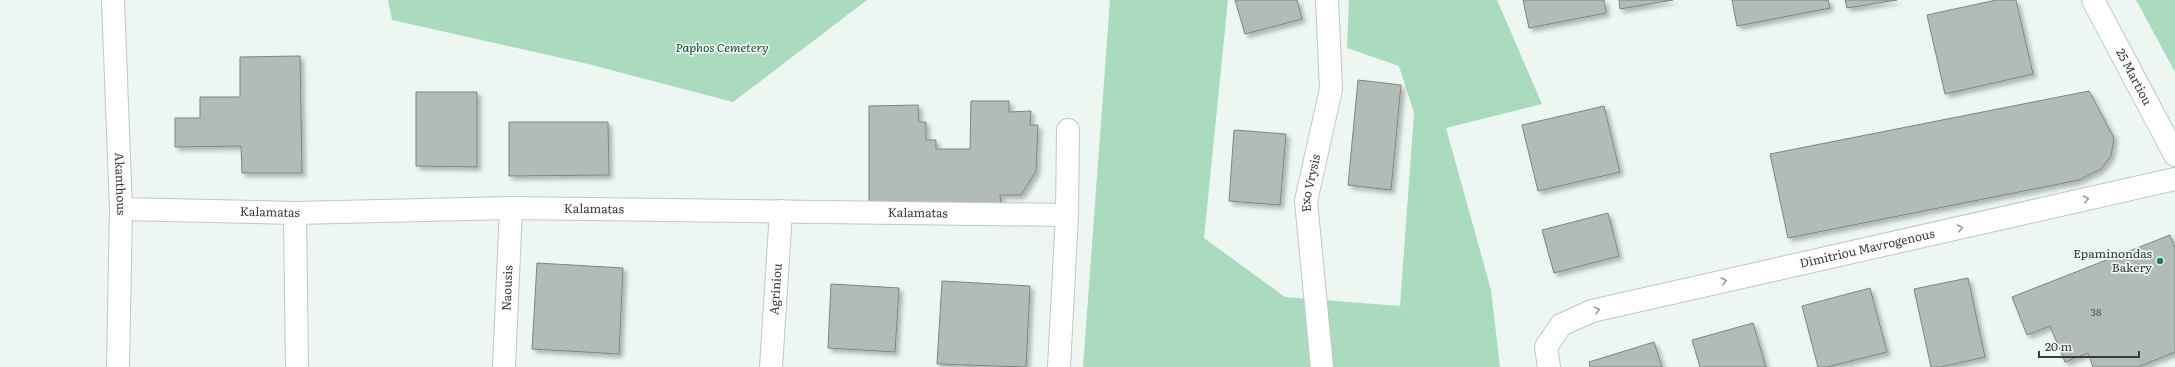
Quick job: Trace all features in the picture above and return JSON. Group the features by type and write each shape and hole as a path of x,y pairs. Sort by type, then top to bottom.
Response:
{"street":[{"name":"Akanthous","path":"113,0 121,209 118,367"},
{"name":"Exo Vrysis","path":"1322,367 1306,201 1331,89 1327,0"},
{"name":"25 Martiou","path":"2093,0 2175,155"},
{"path":"1059,367 1067,215 1068,130"},
{"name":"Dimitriou Mavrogenous","path":"1549,367 1546,347 1561,325 1592,311 2175,179"},
{"name":"Kalamatas","path":"121,209 295,213 511,208 1067,215"},
{"name":"Naousis","path":"504,367 511,208"},
{"name":"Agriniou","path":"771,367 781,211"},
{"path":"295,213 297,367"}],"green space":[{"name":"Paphos Cemetery","path":"388,0 867,0 733,102 588,64 392,20"},
{"path":"1110,0 1228,0 1204,238 1285,297 1400,306 1414,113 1399,66 1347,48 1349,0 1497,0 1542,104 1446,128 1491,290 1500,367 1083,367"},
{"path":"2136,0 2175,0 2175,72"}],"building":[{"path":"1235,0 1297,0 1302,19 1245,34"},
{"path":"1523,0 1604,0 1606,13 1529,28"},
{"path":"1619,0 1673,0 1620,9"},
{"path":"1732,0 1828,0 1830,8 1737,26"},
{"path":"1845,0 1897,0 1847,8"},
{"path":"1996,0 2016,0 2033,74 1945,94 1927,15"},
{"path":"300,56 302,173 242,173 241,146 175,147 175,118 200,118 200,97 240,97 240,57"},
{"path":"1358,80 1401,85 1391,190 1348,185"},
{"path":"2089,91 2114,138 2111,156 2101,169 2079,180 1788,238 1770,154"},
{"path":"416,92 477,92 477,167 416,166"},
{"path":"971,101 1009,101 1009,112 1031,111 1030,125 1038,125 1036,171 1021,195 1000,195 1001,206 869,203 869,106 918,105 919,122 926,122 926,140 936,140 936,149 970,149"},
{"path":"1604,106 1620,172 1538,191 1522,125"},
{"path":"509,122 608,122 609,175 509,176"},
{"path":"1234,130 1286,134 1280,205 1229,201"},
{"path":"1608,213 1619,256 1554,273 1542,230"},
{"path":"2170,235 2175,248 2175,352 2138,367 2093,367 2088,353 2065,362 2050,326 2027,335 2012,297"},
{"path":"537,263 623,268 619,354 532,349"},
{"path":"1968,278 1985,357 1941,367 1931,367 1914,289"},
{"path":"942,281 1030,286 1026,367 937,364"},
{"path":"831,284 899,288 895,352 828,348"},
{"path":"1870,288 1887,352 1827,367 1818,367 1802,306"},
{"path":"1753,323 1766,367 1700,367 1692,340"},
{"path":"1654,342 1662,367 1590,367 1589,362"}],"place":[{"name":"Epaminondas Bakery","path":"2160,261"}]}
